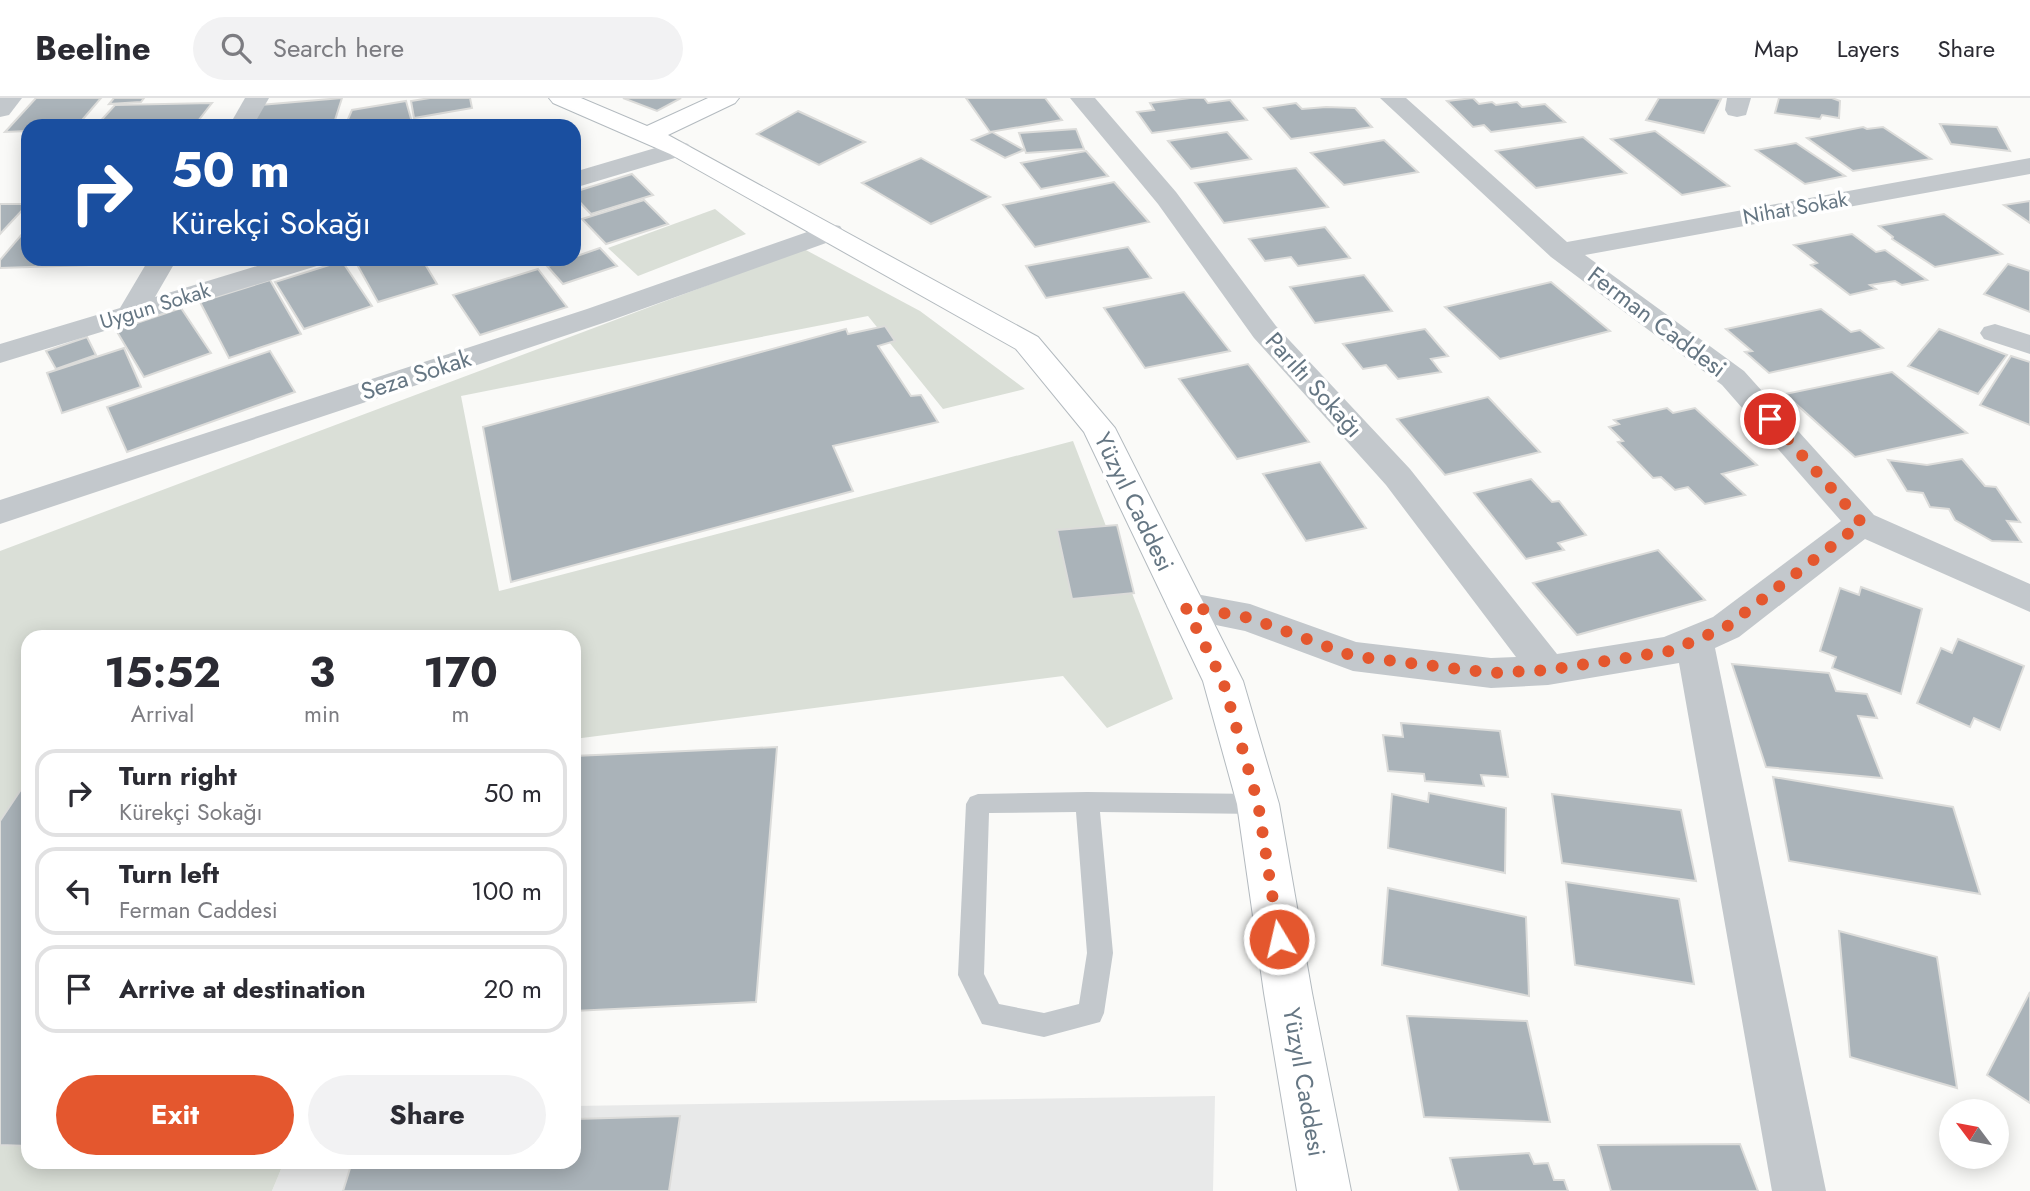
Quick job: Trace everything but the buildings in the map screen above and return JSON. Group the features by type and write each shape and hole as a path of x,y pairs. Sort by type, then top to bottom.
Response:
{"street":[{"path":"0,110 10,98"},
{"path":"245,119 257,98"},
{"name":"Yüzyıl Caddesi","path":"561,98 650,134 679,149 1027,343 1099,428 1223,681 1258,803 1288,993 1324,1191"},
{"path":"650,134 727,98"},
{"name":"Parıltı Sokağı","path":"1082,98 1167,198 1265,331 1398,477 1548,670"},
{"name":"Ferman Caddesi","path":"1392,98 1561,251 1733,378 1862,523 2030,598"},
{"path":"581,178 679,149"},
{"name":"Nihat Sokak","path":"1561,251 2030,166"},
{"name":"Seza Sokak","path":"0,512 598,315 830,232"},
{"path":"132,313 159,266"},
{"name":"Uygun Sokak","path":"0,354 287,266"},
{"path":"1995,333 2030,345"},
{"path":"1185,606 1250,618 1353,656 1491,673 1548,670 1670,651 1726,627 1862,523"},
{"path":"1694,640 1798,1191"}],"lane":[{"path":"1087,802 1100,953 1091,1013 1044,1025 991,1015 971,975 978,804 1087,802 1258,803"}],"shaded area":[{"path":"715,209 746,234 638,276 608,248"},
{"path":"804,249 920,311 1025,389 943,409 868,316 461,396 499,591 1073,441 1173,699 1107,728 1063,676 581,738 581,630 21,630 21,1169 281,1169 272,1191 0,1191 0,551"},
{"path":"1215,1096 1213,1191 272,1191 281,1169 581,1169 581,1106"}],"route":[{"path":"1279,939 1258,803 1223,681 1185,606 1250,618 1353,656 1491,673 1548,670 1670,651 1726,627 1862,523 1770,419"}]}
